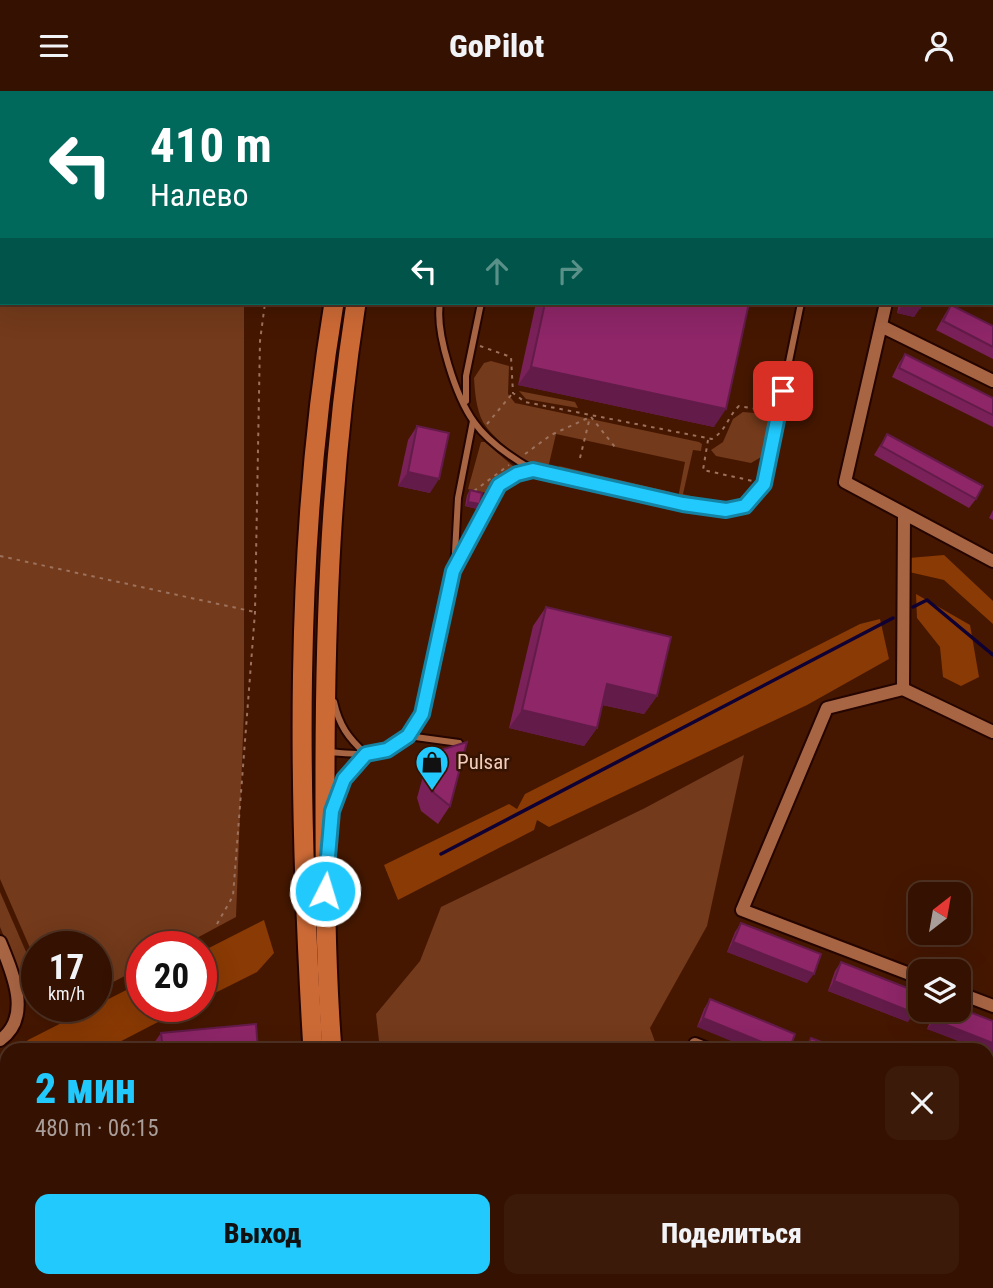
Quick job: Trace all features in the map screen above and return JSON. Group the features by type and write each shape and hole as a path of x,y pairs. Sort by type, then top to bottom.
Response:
{"main road":[{"path":"313,1043 302,872 304,599 322,377 334,305"},
{"path":"332,1043 325,891 326,638 334,472 356,305"},
{"path":"302,750 325,752"}],"street":[{"path":"886,305 845,482 993,561"},
{"path":"881,326 993,381"},
{"path":"902,689 904,515"},
{"path":"908,973 742,910 827,708 902,689 993,732"},
{"path":"0,942 17,983 17,1012 12,1032 0,1040"},
{"path":"971,998 993,1006"}],"lane":[{"path":"440,305 437,320 447,362 473,421 533,470 683,504 726,510 745,506 764,484 801,305"},
{"path":"466,405 466,376 481,305"},
{"path":"325,752 366,754 387,750 408,736 422,714 430,688 453,571 458,498 473,421"},
{"path":"453,571 499,485 517,474 533,470"},
{"path":"326,638 338,720 350,739 366,754"},
{"path":"408,736 459,743"},
{"path":"325,891 332,811 336,796 344,779 366,754"}],"path":[{"path":"216,924 233,896 256,613 260,341 265,305"},
{"path":"473,343 511,358 513,393 482,431"},
{"path":"513,393 525,402 708,439 719,435 732,412 739,406 778,413"},
{"path":"591,416 615,447"},
{"path":"580,458 591,416"},
{"path":"708,439 703,470 764,484"},
{"path":"0,556 256,613"}],"shaded area":[{"path":"0,305 244,305 244,710 236,917 210,931 126,931 126,975 112,983 112,931 23,931 0,879"},
{"path":"491,361 509,366 508,394 515,403 699,442 702,444 701,451 693,450 683,494 727,505 678,498 685,462 556,434 549,464 542,465 523,459 494,436 479,412 474,378 484,363"},
{"path":"519,391 575,402 578,408 526,399"},
{"path":"743,412 755,413 769,421 763,456 751,463 716,456 711,450 723,442 733,419"},
{"path":"481,442 485,442 514,467 500,476 487,493 468,489"},
{"path":"559,466 671,492 668,495 562,471"},
{"path":"944,555 993,601 993,624 944,580 909,572 909,558"},
{"path":"916,594 970,625 979,677 961,686 943,677 940,647 917,618"},
{"path":"880,619 889,659 807,705 549,827 537,820 534,830 398,900 384,865 509,804 517,809 525,794 860,624"},
{"path":"744,755 707,926 650,1028 655,1043 379,1043 376,1014 420,961 441,907 645,808"},
{"path":"0,892 21,940 21,978 0,927"},
{"path":"264,920 274,953 257,972 217,992 217,944"},
{"path":"126,990 126,1022 158,1022 118,1043 25,1043 63,1022 112,1022 112,997"}],"building":[{"path":"545,305 749,305 726,409 531,367"},
{"path":"951,305 993,326 993,347 943,321"},
{"path":"905,354 993,398 993,415 899,368"},
{"path":"417,426 449,433 439,479 408,472"},
{"path":"887,434 983,486 976,499 881,446"},
{"path":"470,490 482,493 480,504 468,502"},
{"path":"546,607 671,637 657,696 607,684 597,728 522,710"},
{"path":"467,742 450,806 434,793 430,780 437,751"},
{"path":"741,923 821,954 814,974 733,942"},
{"path":"841,962 908,988 908,1011 834,981"},
{"path":"710,999 795,1034 792,1043 765,1043 703,1018"},
{"path":"971,1013 993,1021 993,1043 939,1022 971,1022"},
{"path":"256,1024 257,1043 162,1043 161,1033"},
{"path":"811,1038 824,1043 809,1043"}],"waterway":[{"path":"913,607 927,600 993,655"},
{"path":"441,854 893,618"}],"place":[{"name":"Pulsar","path":"432,792"}],"route":[{"path":"325,891 332,811 336,796 344,779 366,754 387,750 408,736 422,714 430,688 453,571 499,485 517,474 533,470 683,504 726,510 745,506 764,484 783,391"}]}
